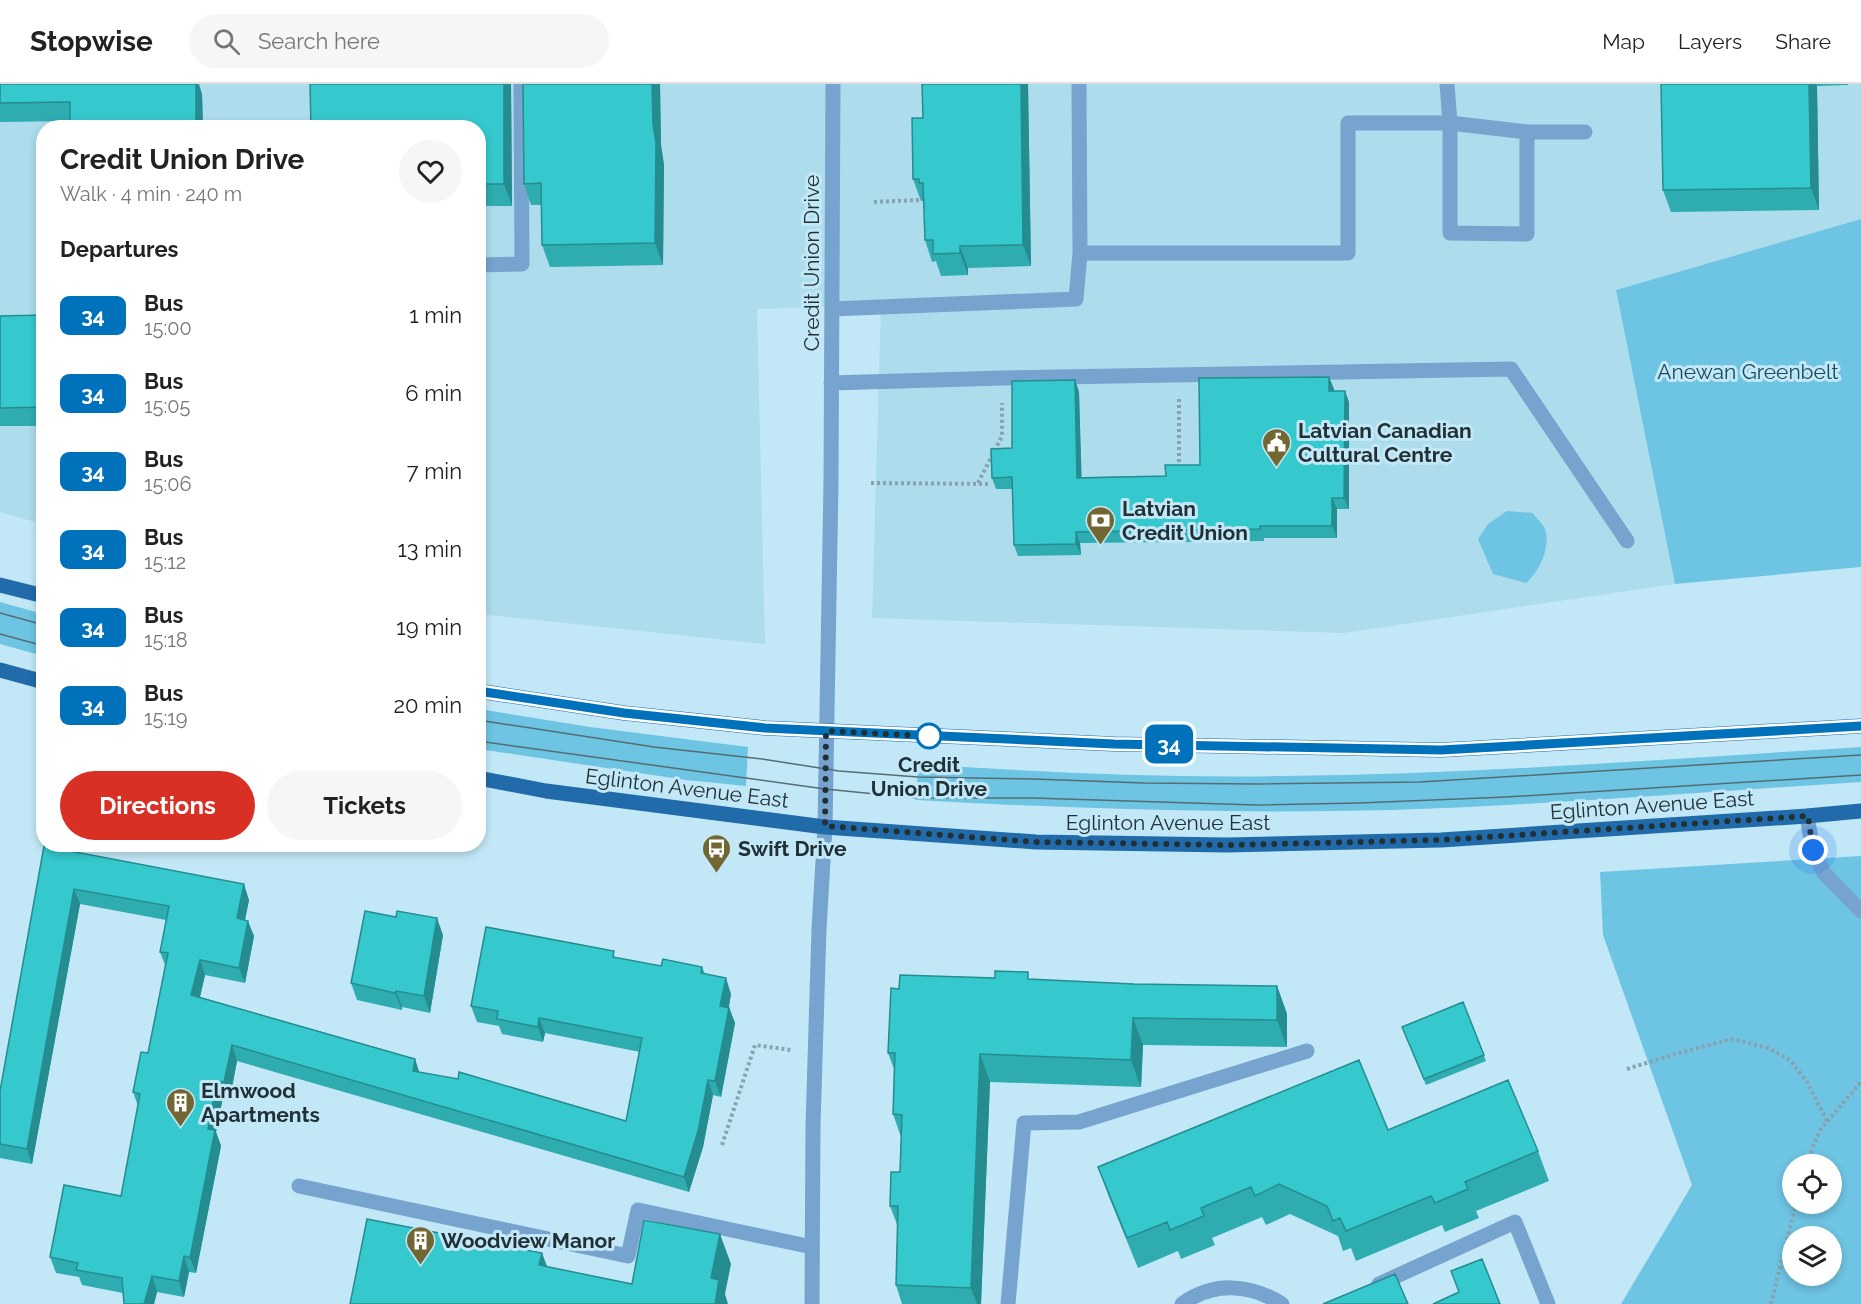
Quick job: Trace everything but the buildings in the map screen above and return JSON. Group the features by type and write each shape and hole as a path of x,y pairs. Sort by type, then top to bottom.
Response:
{"main road":[{"path":"0,585 36,594"},
{"path":"0,670 36,680"},
{"path":"486,692 636,714 765,728 1114,744 1441,750 1861,726"},
{"name":"Eglinton Avenue East","path":"486,780 558,793 825,826 1036,842 1227,845 1441,840 1861,811"}],"street":[{"path":"486,265 522,264 521,84"},
{"name":"Credit Union Drive","path":"826,731 833,84"},
{"path":"832,309 1076,299 1080,253 1079,84"},
{"path":"1447,84 1450,123 1450,233 1527,234 1527,132"},
{"path":"1080,253 1348,253 1348,123 1450,123 1527,132 1585,132"},
{"path":"831,383 1512,369 1627,541"},
{"path":"812,1304 819,929 825,826 826,731"},
{"path":"1808,816 1813,850 1824,873 1861,911"},
{"path":"1008,1304 1024,1124 1079,1122 1307,1051"},
{"path":"299,1186 628,1256 638,1210 812,1247"},
{"path":"1367,1290 1515,1222 1548,1304"},
{"path":"1182,1304 1194,1295 1220,1288 1242,1287 1258,1291 1282,1304"}],"path":[{"path":"874,202 919,200"},
{"path":"1179,375 1179,462"},
{"path":"978,483 1002,436 1002,378"},
{"path":"871,483 990,484"},
{"path":"1627,1069 1732,1040 1768,1048 1790,1060 1808,1083 1827,1121"},
{"path":"722,1145 755,1045 791,1050"},
{"path":"1810,1154 1820,1130 1861,1082"},
{"path":"1771,1304 1793,1214"}],"shaded area":[{"path":"0,84 1861,84 1861,219 1616,290 1675,584 1344,633 872,618 881,305 757,309 765,644 486,615 486,120 36,120 36,522 0,512"}],"green space":[{"name":"Anewan Greenbelt","path":"1861,219 1861,567 1675,584 1616,290"},
{"path":"1507,511 1533,513 1545,529 1546,543 1543,559 1526,583 1493,574 1478,539 1488,524"},
{"path":"0,602 36,612 36,654 0,644"},
{"path":"486,710 590,727 748,747 746,786 686,780 486,750"},
{"path":"1861,747 1861,782 1509,805 1391,810 1212,811 916,800 918,764 1100,774 1355,775 1645,761"},
{"path":"1861,856 1861,1304 1621,1304 1692,1185 1603,935 1600,872"}],"tram line":[{"path":"0,613 36,623"},
{"path":"0,634 36,644"},
{"path":"486,721 654,747 762,759 839,771 918,777 1144,783 1420,782 1861,755"},
{"path":"486,742 825,789 916,798 1033,798 1256,805 1359,803 1506,797 1861,775"}],"bus line":[{"name":"34","path":"486,692 624,713 765,728 1114,744 1441,750 1861,726"}],"place":[{"name":"Latvian Canadian Cultural Centre","path":"1277,468"},
{"name":"Latvian Credit Union","path":"1101,546"},
{"name":"Credit Union Drive","path":"929,736"},
{"name":"Swift Drive","path":"717,874"},
{"name":"Elmwood Apartments","path":"180,1128"},
{"name":"Woodview Manor","path":"420,1266"}],"route":[{"path":"929,736 826,731 825,826 1036,842 1227,845 1441,840 1808,816 1813,850"}]}
